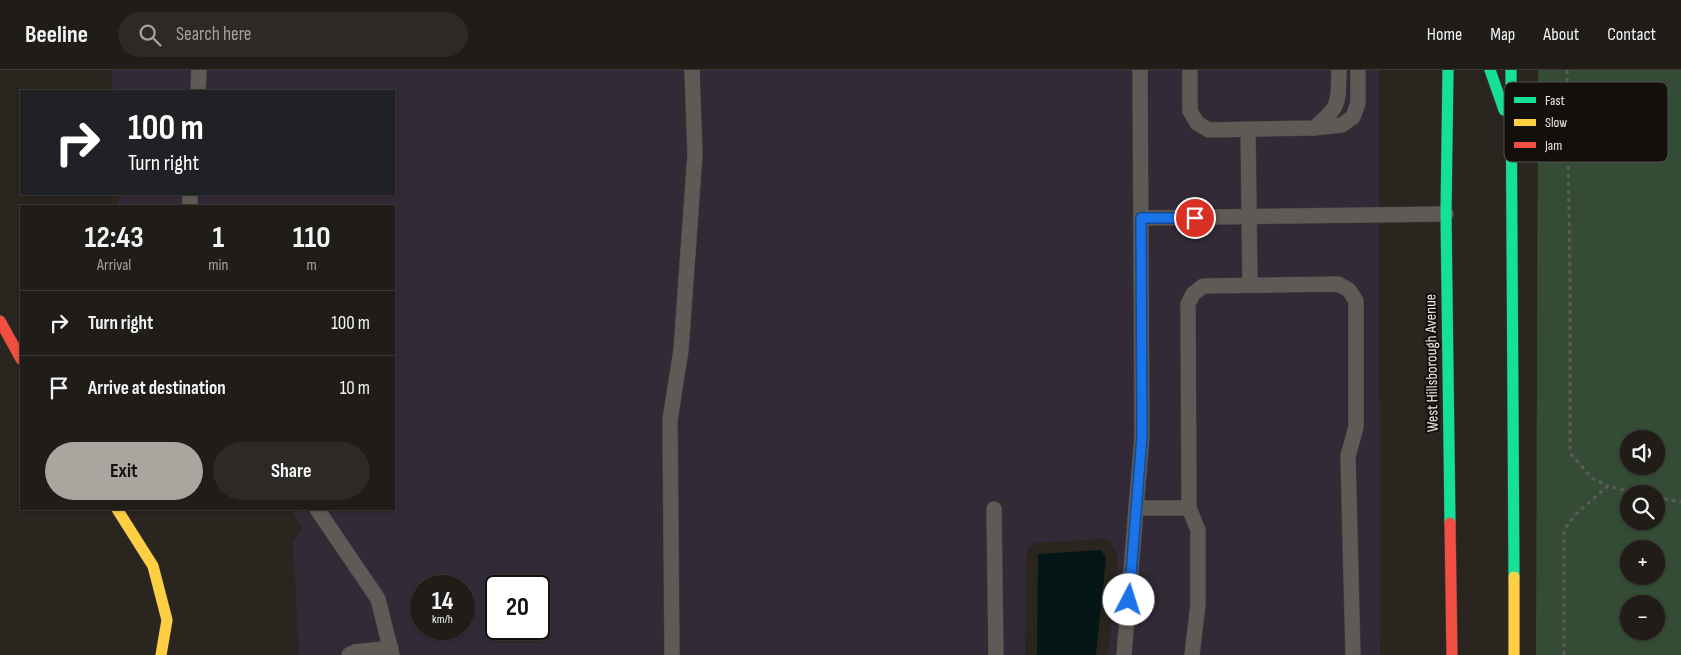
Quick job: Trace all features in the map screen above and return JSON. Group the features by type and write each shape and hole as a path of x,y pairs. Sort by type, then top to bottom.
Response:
{"main road":[{"name":"West Hillsborough Avenue","path":"1448,70 1446,214 1452,655"},
{"path":"1490,70 1504,111"},
{"path":"1512,162 1514,655"},
{"path":"0,321 20,357"},
{"path":"118,510 152,566 167,620 161,655"}],"lane":[{"path":"198,90 199,70"},
{"path":"672,655 670,420 681,350 695,154 692,70"},
{"path":"1124,655 1142,436 1140,70"},
{"path":"1190,70 1190,112 1197,123 1209,130 1314,128 1342,125 1353,116 1358,103 1358,70"},
{"path":"1314,128 1331,114 1338,100 1339,70"},
{"path":"1248,130 1250,285"},
{"path":"1141,218 1446,214"},
{"path":"1192,655 1198,604 1198,530 1189,508 1188,304 1193,294 1203,286 1338,284 1349,290 1356,301 1356,427 1348,456 1352,655"},
{"path":"1136,508 1189,508"},
{"path":"994,509 996,655"},
{"path":"318,510 378,599 392,652 355,652 349,655"}],"path":[{"path":"1568,162 1570,453 1592,478 1608,486 1620,489"},
{"path":"1564,655 1564,530 1576,514 1608,486"},
{"path":"1665,499 1681,502"}],"shaded area":[{"path":"111,70 1379,70 1380,655 1108,655 1118,558 1111,543 1108,540 1101,539 1035,543 1028,548 1026,555 1025,655 299,655 293,541 302,528 292,510 395,510 395,205 118,205 119,195 395,195 395,90 113,90"},
{"path":"1101,550 1106,558 1096,655 1037,655 1038,554"}],"green space":[{"path":"1538,70 1681,70 1681,655 1536,655 1538,162 1668,162 1668,82 1538,82"}],"traffic: fast":[{"path":"1448,70 1446,214 1450,523"},
{"path":"1490,70 1504,110"},
{"path":"1511,70 1511,82"},
{"path":"1512,162 1514,577"}],"traffic: slow":[{"path":"118,510 153,566 167,620 161,655"},
{"path":"1514,577 1514,655"}],"traffic: jam":[{"path":"0,321 20,357"},
{"path":"1450,523 1452,655"}],"route":[{"path":"1129,600 1142,436 1141,218 1195,218"}]}
